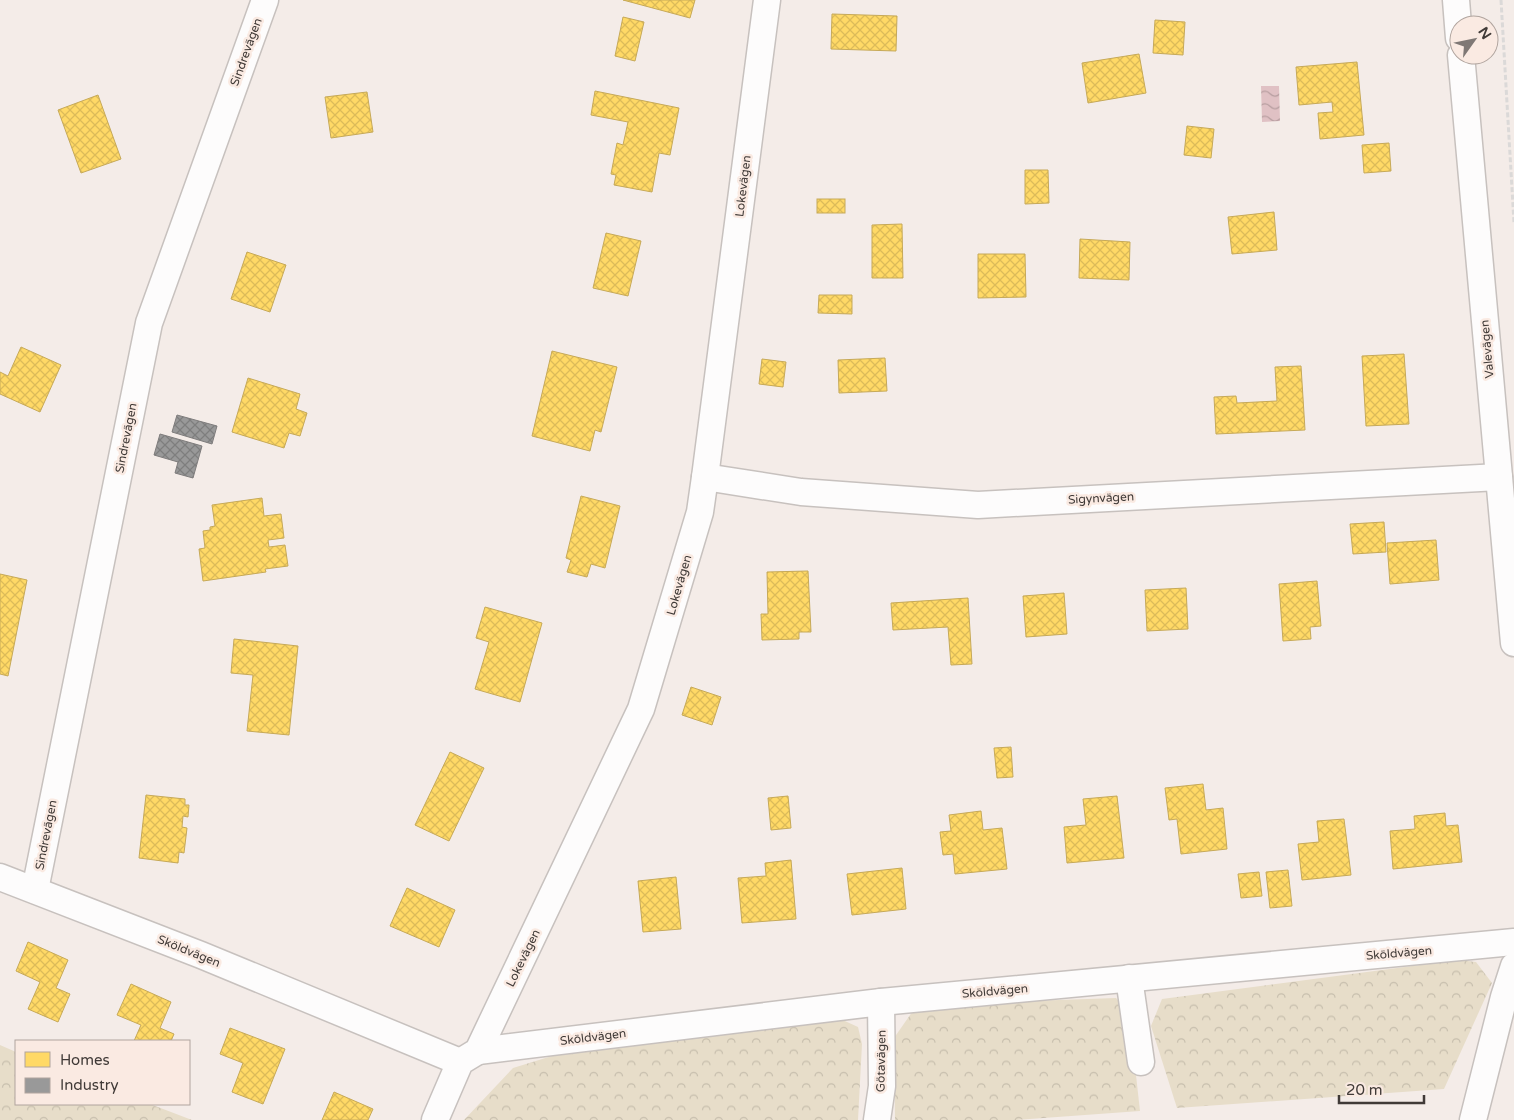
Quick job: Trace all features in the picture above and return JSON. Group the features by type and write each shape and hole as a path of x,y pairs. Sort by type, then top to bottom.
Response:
{"street":[{"name":"Sindrevägen","path":"34,890 149,324 265,0"},
{"name":"Lokevägen","path":"435,1120 469,1056 641,709 692,540 705,477 767,0"},
{"path":"1456,0 1457,15"},
{"name":"Valevägen","path":"1461,65 1514,643"},
{"name":"Sigynvägen","path":"705,477 801,492 978,505 1499,477"},
{"name":"Sköldvägen","path":"0,877 469,1056 881,1002 1514,942"},
{"path":"1473,1120 1501,1006 1514,966"},
{"path":"1129,978 1141,1062"},
{"name":"Götavägen","path":"877,1120 882,1086 881,1002"}],"path":[{"path":"1501,0 1514,223"}],"green space":[{"path":"1458,960 1476,962 1492,983 1444,1089 1177,1108 1151,1026 1162,999"},
{"path":"1116,998 1129,1012 1140,1111 1016,1120 895,1120 894,1038 917,1005"},
{"path":"834,1016 858,1027 862,1044 858,1120 464,1120 513,1068 552,1056"},
{"path":"0,1045 15,1052 15,1105 153,1105 192,1120 0,1120"}],"water":[{"path":"1261,86 1279,86 1280,121 1262,122"}],"building: Homes":[{"path":"623,0 695,0 690,18"},
{"path":"832,14 897,16 896,51 831,49"},
{"path":"623,17 644,22 635,61 615,56"},
{"path":"1155,20 1185,22 1183,55 1153,53"},
{"path":"1139,54 1146,93 1088,103 1082,63"},
{"path":"1357,62 1364,135 1320,139 1318,113 1333,112 1332,102 1299,105 1296,67"},
{"path":"595,91 679,108 670,155 659,153 652,192 614,185 616,175 611,174 617,143 623,145 628,122 591,115"},
{"path":"367,92 373,132 331,138 325,97"},
{"path":"98,95 121,159 81,173 58,110"},
{"path":"1187,126 1214,129 1211,158 1184,155"},
{"path":"1389,143 1391,171 1364,173 1362,145"},
{"path":"1025,170 1048,170 1049,203 1025,204"},
{"path":"817,199 845,199 845,213 817,213"},
{"path":"1274,212 1277,250 1232,254 1228,217"},
{"path":"902,224 903,278 872,278 872,225"},
{"path":"606,233 641,241 628,296 593,288"},
{"path":"1080,239 1130,242 1129,280 1079,278"},
{"path":"247,252 286,265 270,312 231,299"},
{"path":"978,254 1025,254 1026,297 978,298"},
{"path":"819,295 852,295 852,314 818,313"},
{"path":"21,347 61,365 40,412 0,394 0,372 8,376"},
{"path":"552,351 617,367 601,432 595,430 590,451 532,436"},
{"path":"1404,354 1409,424 1366,426 1362,356"},
{"path":"885,358 887,391 839,393 838,360"},
{"path":"762,359 786,362 783,387 759,384"},
{"path":"1301,366 1305,430 1216,434 1214,397 1236,396 1237,403 1277,401 1275,367"},
{"path":"248,378 300,394 296,409 307,413 300,436 289,433 284,448 232,432"},
{"path":"581,496 620,506 605,568 591,564 587,577 567,572 571,560 566,558"},
{"path":"262,498 264,516 281,514 284,538 268,540 269,547 285,545 288,566 265,569 266,572 203,581 199,549 205,548 203,531 210,530 210,527 215,526 212,505"},
{"path":"1384,522 1386,552 1353,554 1350,524"},
{"path":"1436,540 1439,580 1390,584 1387,543"},
{"path":"808,571 811,632 799,632 799,639 762,640 761,614 768,614 767,572"},
{"path":"0,574 27,580 8,676 0,674"},
{"path":"1317,581 1321,626 1310,627 1311,639 1283,641 1279,584"},
{"path":"1186,588 1188,629 1147,631 1145,590"},
{"path":"1064,593 1067,634 1026,637 1023,596"},
{"path":"968,598 972,664 951,665 948,627 893,630 891,603"},
{"path":"485,607 542,623 520,702 475,689 489,642 476,638"},
{"path":"234,639 298,646 289,735 247,731 253,675 231,673"},
{"path":"691,687 721,697 712,725 682,715"},
{"path":"1011,747 1013,777 997,778 994,748"},
{"path":"450,752 484,768 449,841 415,825"},
{"path":"1203,784 1206,810 1223,808 1227,849 1181,854 1177,819 1169,820 1165,788"},
{"path":"146,795 185,799 185,805 189,805 188,817 183,816 182,827 187,828 184,853 179,852 178,863 139,858"},
{"path":"788,796 791,828 771,830 768,798"},
{"path":"1117,796 1124,858 1067,863 1064,827 1086,825 1083,799"},
{"path":"981,811 983,830 1002,828 1007,869 955,874 953,854 943,855 940,832 951,831 949,815"},
{"path":"1445,813 1446,826 1458,825 1462,862 1393,869 1390,831 1415,829 1414,816"},
{"path":"1344,819 1351,875 1302,880 1298,844 1319,842 1317,821"},
{"path":"791,860 796,919 742,923 738,878 766,876 765,863"},
{"path":"902,868 906,909 852,915 847,874"},
{"path":"1288,870 1292,906 1270,908 1266,872"},
{"path":"1259,872 1262,896 1241,898 1238,874"},
{"path":"676,877 681,929 643,932 638,881"},
{"path":"407,888 455,910 439,947 390,926"},
{"path":"28,942 68,960 56,988 70,994 58,1022 28,1009 40,982 16,971"},
{"path":"131,984 171,1002 160,1028 174,1034 171,1040 134,1040 141,1025 117,1015"},
{"path":"230,1028 285,1049 263,1104 232,1092 243,1063 220,1054"},
{"path":"334,1092 373,1109 368,1120 322,1120"}],"building: Industry":[{"path":"177,415 217,426 212,444 172,432"},
{"path":"160,434 202,446 193,478 175,473 178,462 154,455"}]}
